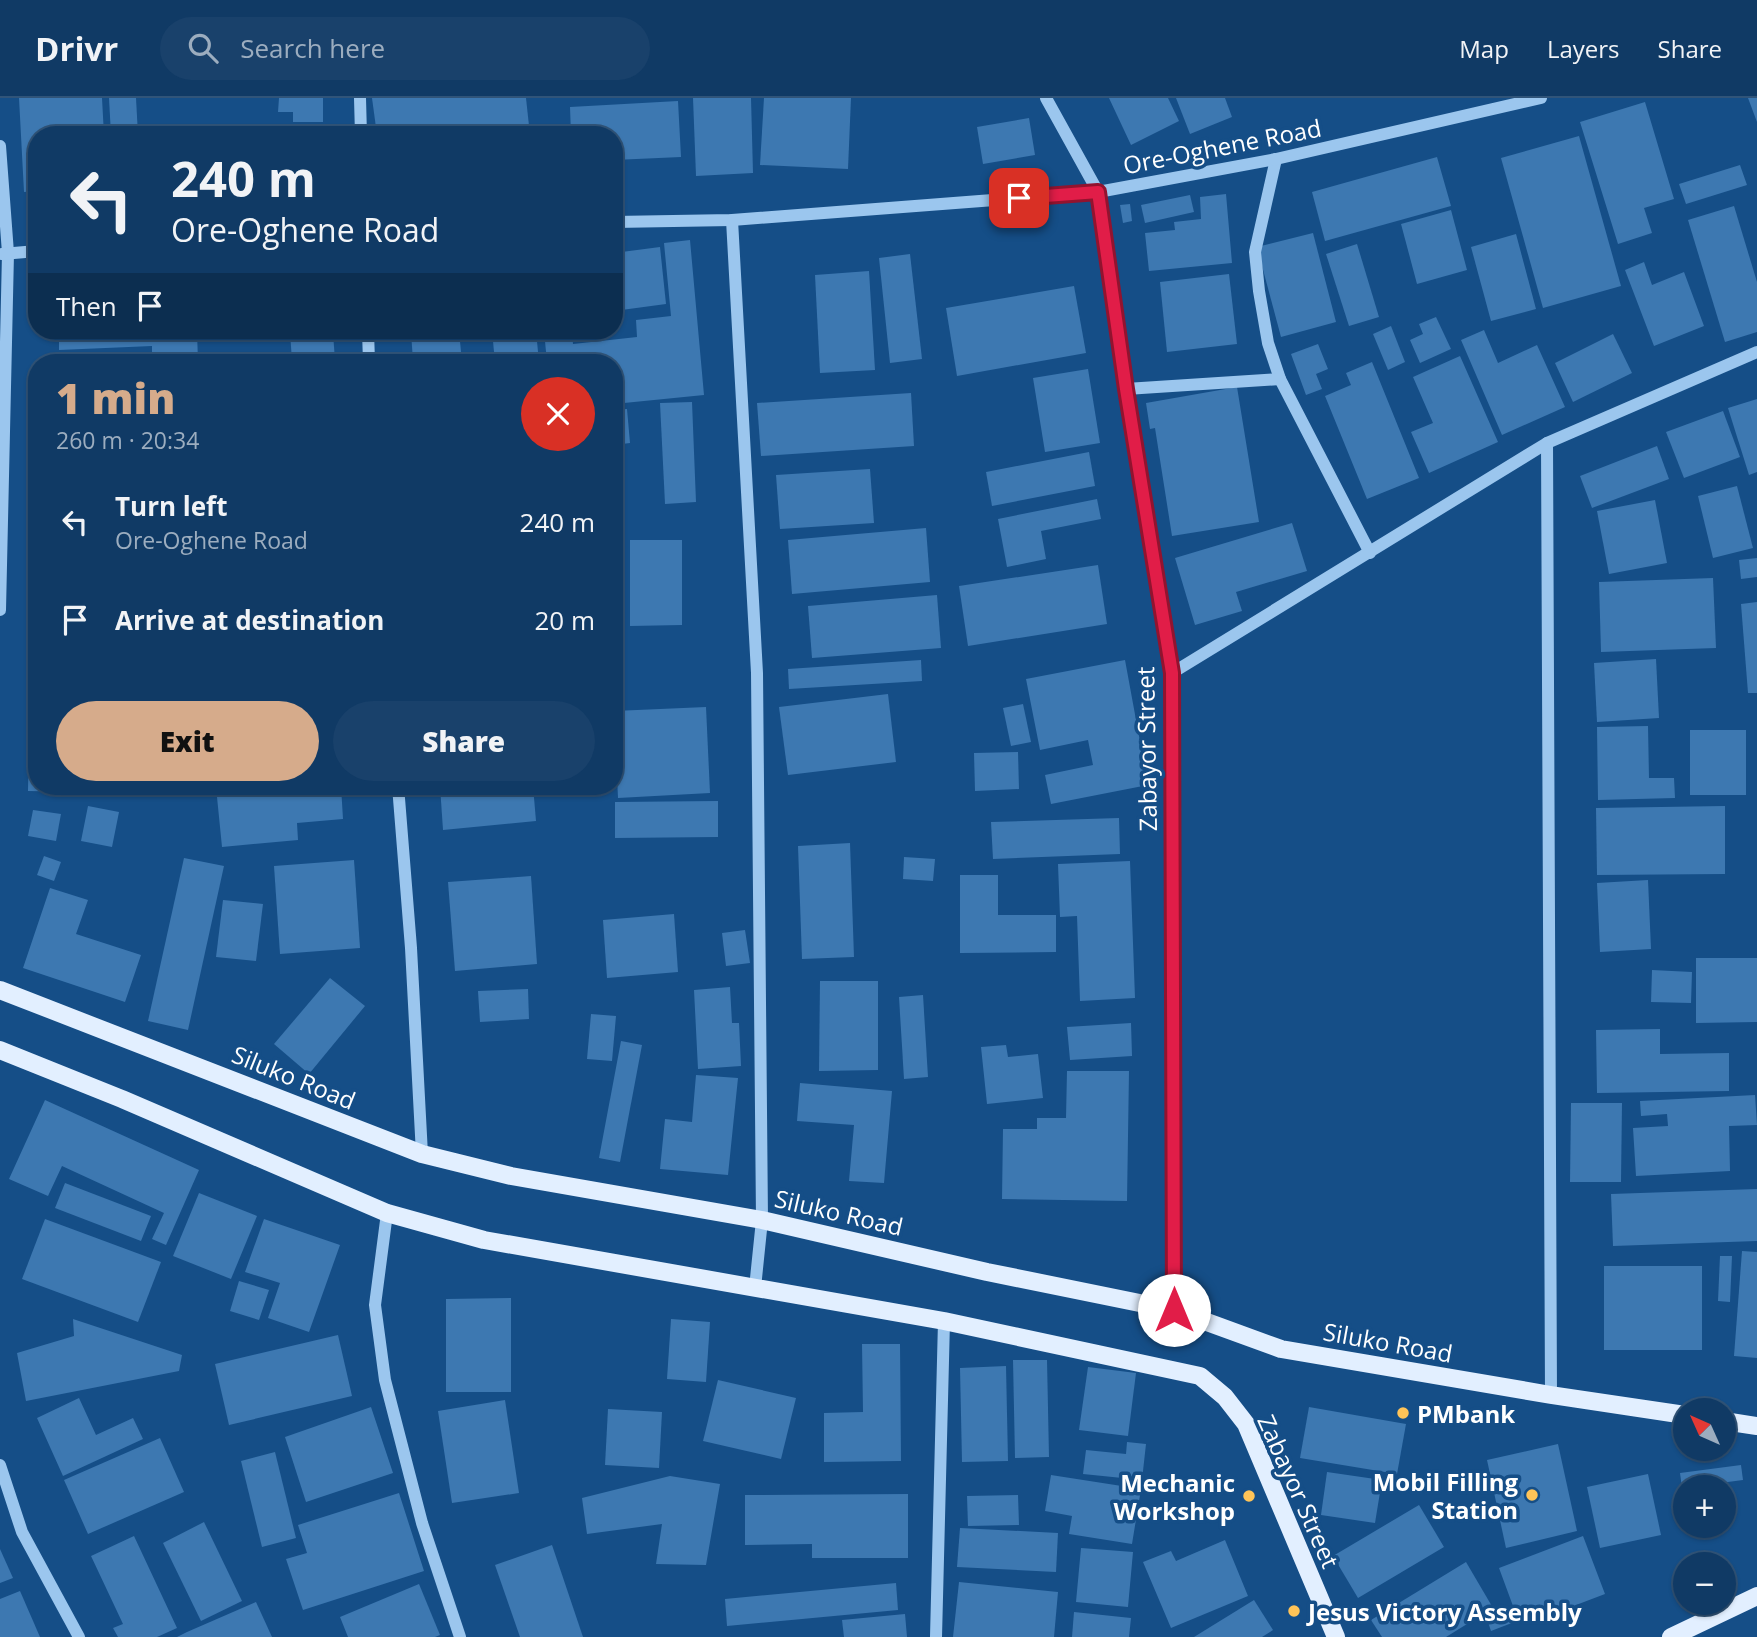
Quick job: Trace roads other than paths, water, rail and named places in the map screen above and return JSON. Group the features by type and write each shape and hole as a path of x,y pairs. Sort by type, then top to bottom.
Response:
{"main road":[{"name":"Siluko Road","path":"0,990 422,1154 511,1176 762,1220 987,1272 1174,1310 1281,1349 1673,1413"},
{"path":"0,1049 387,1213 484,1240 944,1321"},
{"name":"Zabayor Street","path":"944,1321 1200,1376 1225,1396 1246,1424 1336,1637"},
{"path":"1736,1423 1757,1426"},
{"path":"1671,1637 1757,1596"}],"street":[{"path":"360,98 360,126"},
{"path":"1046,98 1098,192"},
{"name":"Ore-Oghene Road","path":"623,222 732,220 1098,192 1276,159 1541,98"},
{"path":"0,146 4,254 0,610"},
{"path":"1276,159 1255,252 1268,343 1280,379 1370,553"},
{"name":"Zabayor Street","path":"1098,192 1126,389 1172,673 1174,1310"},
{"path":"732,220 757,673 762,1220 755,1288"},
{"path":"4,254 28,252"},
{"path":"1172,673 1547,443 1757,352"},
{"path":"1126,389 1280,379"},
{"path":"1547,443 1551,1395"},
{"path":"399,795 411,948 422,1154"},
{"path":"387,1213 375,1305 385,1380 422,1523 460,1637"},
{"path":"936,1637 944,1321"},
{"path":"0,1465 22,1532 79,1637"}],"place":[{"name":"PMbank","path":"1403,1413"},
{"name":"Mobil Filling Station","path":"1532,1495"},
{"name":"Mechanic Workshop","path":"1249,1496"},
{"name":"Jesus Victory Assembly","path":"1294,1611"}]}
